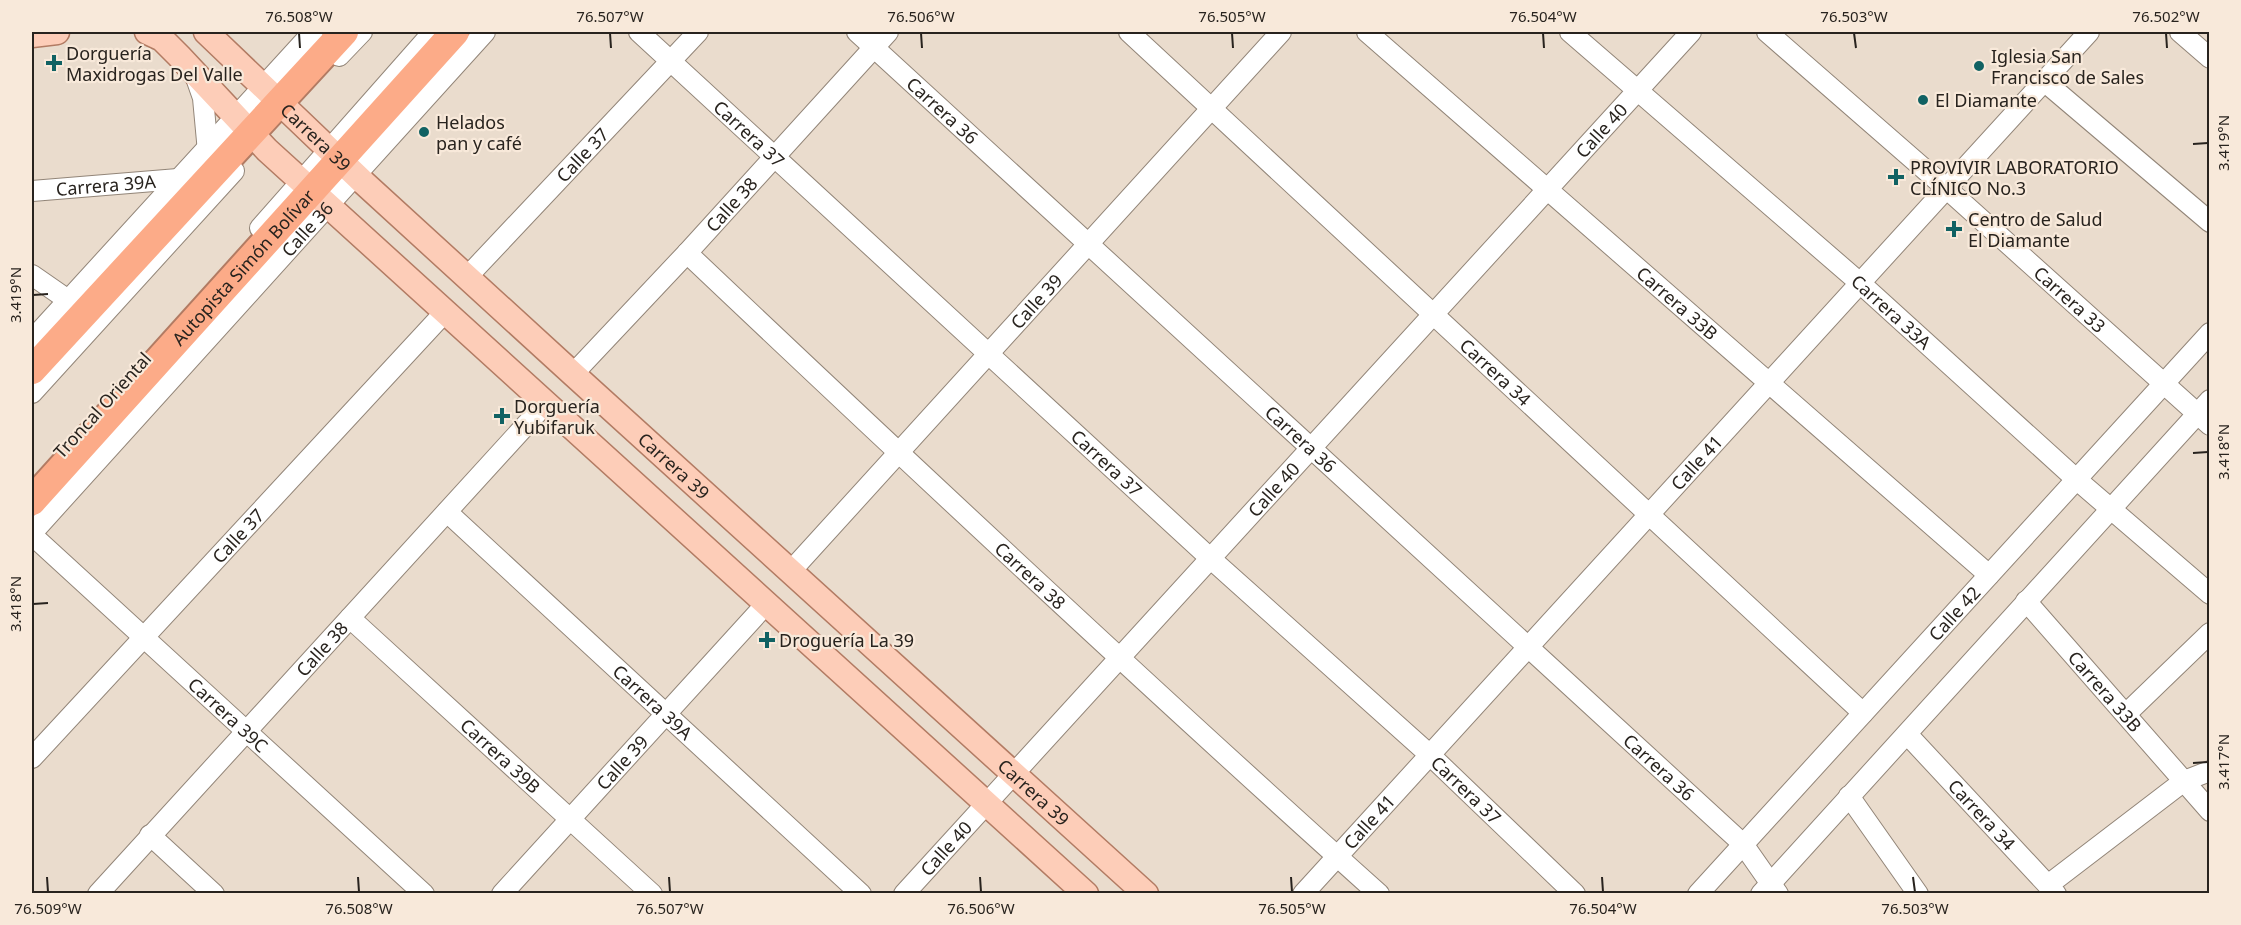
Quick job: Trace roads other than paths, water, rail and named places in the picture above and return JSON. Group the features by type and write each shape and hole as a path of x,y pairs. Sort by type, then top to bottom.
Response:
{"highway":[{"path":"32,370 191,181 249,131 344,32"},
{"name":"Autopista Simón Bolívar","path":"32,501 221,307 342,161 459,35"}],"main road":[{"path":"32,35 57,32"},
{"path":"147,32 162,39 249,131 314,193 1086,894"},
{"name":"Carrera 39","path":"206,32 467,277 1146,894"}],"street":[{"path":"278,100 313,32"},
{"path":"278,100 362,32"},
{"name":"Carrera 37","path":"639,32 1210,558 1430,755 1575,894"},
{"name":"Calle 37","path":"467,277 698,32"},
{"name":"Carrera 36","path":"857,32 1743,844 1770,890"},
{"name":"Calle 38","path":"573,374 687,253 888,32"},
{"name":"Carrera 34","path":"1129,32 1863,713"},
{"name":"Calle 39","path":"790,572 1281,32"},
{"name":"Carrera 33B","path":"1367,32 1989,575"},
{"name":"Carrera 33A","path":"1570,32 1860,283 2076,479 2210,594"},
{"name":"Calle 40","path":"904,894 1691,32"},
{"name":"Carrera 33","path":"1767,32 1947,188 2163,384 2205,413"},
{"name":"Calle 41","path":"1303,894 2090,32"},
{"path":"2180,32 2210,58"},
{"path":"32,340 68,300 191,181 209,146 203,98 194,73"},
{"path":"2044,81 2210,222"},
{"path":"191,181 209,146 249,131"},
{"path":"32,393 249,131"},
{"name":"Carrera 39A","path":"32,191 191,181"},
{"name":"Troncal Oriental","path":"32,482 204,293 314,193"},
{"name":"Carrera 38","path":"687,253 1119,658 1379,894"},
{"path":"32,275 68,300"},
{"path":"32,534 221,307"},
{"name":"Calle 37","path":"32,758 446,312"},
{"name":"Calle 42","path":"1698,894 2210,333"},
{"name":"Calle 38","path":"98,894 546,404"},
{"path":"1770,890 1849,796 2026,601 2111,509 2205,413"},
{"name":"Carrera 39A","path":"447,512 861,894"},
{"name":"Carrera 39C","path":"32,534 424,894"},
{"name":"Carrera 33B","path":"2026,601 2210,811"},
{"name":"Calle 39","path":"502,894 767,603"},
{"name":"Carrera 39B","path":"350,618 652,894"},
{"path":"2126,714 2210,633"},
{"name":"Carrera 34","path":"1906,734 2052,889"},
{"path":"2052,889 2184,781 2210,771"},
{"path":"1849,796 1918,894"},
{"path":"150,835 214,894"}],"place":[{"name":"Dorguería Maxidrogas Del Valle","path":"54,63"},
{"name":"Iglesia San Francisco de Sales","path":"1979,66"},
{"name":"El Diamante","path":"1923,100"},
{"name":"Helados pan y café","path":"424,132"},
{"name":"PROVIVIR LABORATORIO CLÍNICO No.3","path":"1896,177"},
{"name":"Centro de Salud El Diamante","path":"1954,229"},
{"name":"Dorguería Yubifaruk","path":"502,416"},
{"name":"Droguería La 39","path":"767,640"}]}
